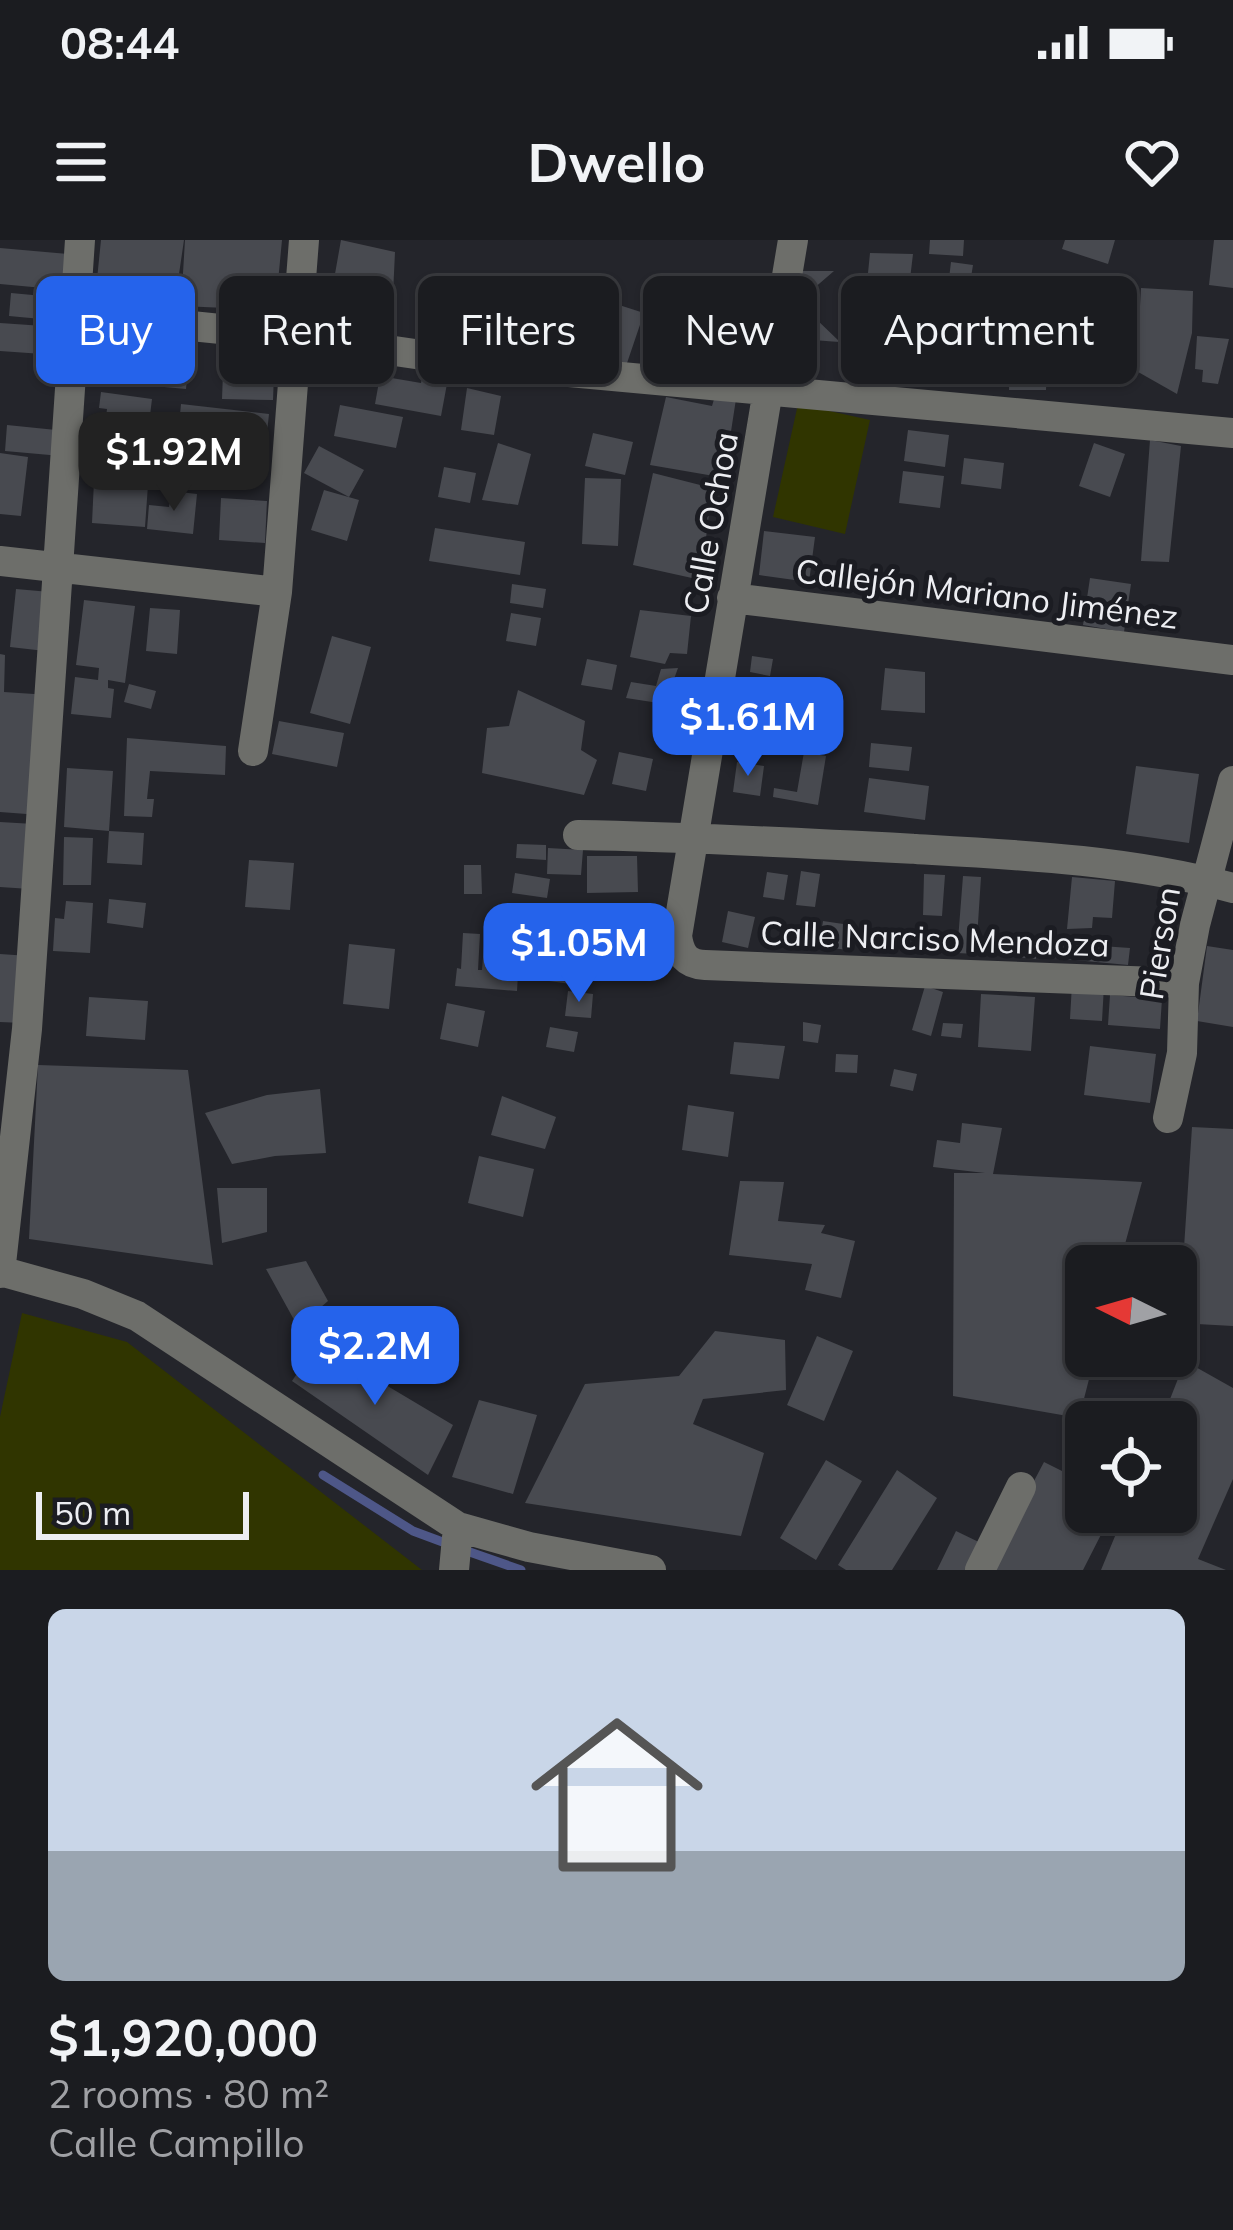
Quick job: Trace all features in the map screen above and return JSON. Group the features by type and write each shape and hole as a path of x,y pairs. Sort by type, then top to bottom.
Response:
{"street":[{"path":"77,276 80,240"},
{"path":"302,276 304,240"},
{"name":"Calle Ochoa","path":"685,959 677,936 793,240"},
{"path":"394,351 491,365 1233,433"},
{"path":"69,384 27,1029 0,1272 83,1294 137,1316 458,1527 529,1547 651,1570"},
{"path":"253,751 277,592 294,384"},
{"path":"0,561 277,592"},
{"name":"Callejón Mariano Jiménez","path":"732,598 1233,660"},
{"name":"Pierson","path":"1168,1118 1182,1053 1184,983 1219,884 1233,781"},
{"path":"578,835 695,837 1067,859 1219,884"},
{"name":"Calle Narciso Mendoza","path":"685,959 705,965 1184,983"},
{"path":"980,1570 1021,1487"},
{"path":"454,1570 458,1527"}],"green space":[{"path":"798,404 870,420 845,534 773,517"},
{"path":"22,1313 127,1342 422,1570 0,1570 0,1417"}],"building":[{"path":"101,240 184,240 179,276 97,276"},
{"path":"185,240 282,240 279,276 219,276 219,308 195,307 195,276 183,276"},
{"path":"341,240 395,252 394,276 335,276"},
{"path":"930,240 964,240 963,256 929,254"},
{"path":"1065,240 1115,240 1108,264 1062,249"},
{"path":"1214,240 1233,240 1233,288 1209,285"},
{"path":"0,248 68,254 66,276 36,276 36,287 0,284"},
{"path":"870,253 913,254 910,276 868,276"},
{"path":"951,262 973,265 971,276 949,276"},
{"path":"796,271 834,271 817,286 817,276 795,276"},
{"path":"1141,288 1193,291 1192,333 1177,394 1137,371"},
{"path":"11,293 36,295 36,319 9,316"},
{"path":"619,305 643,313 626,366 619,363"},
{"path":"817,320 840,342 817,340"},
{"path":"0,323 36,325 36,354 0,351"},
{"path":"1197,336 1229,339 1218,384 1202,382 1203,370 1195,369"},
{"path":"394,378 447,384 441,416 375,404 379,384 394,384"},
{"path":"131,384 186,384 186,389"},
{"path":"223,384 274,384 273,400 222,399"},
{"path":"1009,384 1046,384 1046,390 1009,390"},
{"path":"467,388 501,396 494,435 461,430"},
{"path":"101,392 152,399 148,432 105,426 107,409 99,408"},
{"path":"715,396 736,399 730,438 718,441 714,476 650,465 666,397 712,406"},
{"path":"181,404 269,414 264,461 192,454 195,427 179,425"},
{"path":"340,405 403,417 396,448 334,436"},
{"path":"7,425 66,431 61,456 5,451"},
{"path":"908,430 949,435 945,467 904,461"},
{"path":"98,432 152,437 151,450 161,451 159,466 95,461"},
{"path":"593,433 633,442 625,475 585,466"},
{"path":"1150,440 1181,446 1169,562 1141,561"},
{"path":"498,443 531,454 518,505 482,500"},
{"path":"1094,443 1125,454 1110,497 1079,486"},
{"path":"319,446 364,470 349,497 304,473"},
{"path":"0,453 28,457 21,516 0,514"},
{"path":"964,458 1004,463 1001,489 961,484"},
{"path":"444,467 476,473 470,503 438,497"},
{"path":"903,471 944,476 940,508 899,503"},
{"path":"653,473 712,488 701,580 633,565"},
{"path":"585,478 621,479 618,546 582,544"},
{"path":"94,481 148,485 145,527 92,523"},
{"path":"324,490 359,500 347,541 311,530"},
{"path":"171,491 197,494 193,534 147,529 149,505 169,507"},
{"path":"221,498 267,501 265,543 219,540"},
{"path":"435,528 525,542 520,575 429,561"},
{"path":"764,531 815,537 809,582 759,575"},
{"path":"1090,578 1131,584 1124,632 1083,625"},
{"path":"512,584 546,589 543,608 510,603"},
{"path":"16,589 50,592 45,651 10,647"},
{"path":"84,600 135,606 125,683 108,680 108,688 114,689 111,718 71,714 75,677 98,680 99,668 76,665"},
{"path":"150,608 180,610 177,654 146,651"},
{"path":"640,610 691,616 687,654 670,653 665,664 630,657"},
{"path":"511,613 541,618 536,646 506,641"},
{"path":"332,636 371,647 350,724 310,713"},
{"path":"0,654 5,655 4,692 49,695 40,815 0,812"},
{"path":"752,656 773,659 770,676 750,672"},
{"path":"587,659 617,665 612,690 581,685"},
{"path":"678,668 665,704 626,698 631,682 656,686 661,669"},
{"path":"885,668 925,672 925,713 881,710"},
{"path":"774,679 812,685 805,729 767,723"},
{"path":"129,684 156,691 151,709 124,702"},
{"path":"518,690 585,721 581,750 597,760 584,795 482,773 487,728 509,726"},
{"path":"279,721 344,733 337,767 272,754"},
{"path":"127,738 226,746 225,775 150,771 147,799 154,799 152,817 124,816"},
{"path":"871,743 912,747 909,771 869,767"},
{"path":"619,752 653,759 646,791 612,784"},
{"path":"804,752 826,756 818,805 773,797 774,788 797,792"},
{"path":"737,762 764,766 760,796 733,792"},
{"path":"1136,766 1199,774 1189,843 1126,834"},
{"path":"67,768 113,771 109,831 64,827"},
{"path":"869,778 929,786 925,820 864,812"},
{"path":"0,822 34,824 30,889 0,887"},
{"path":"109,831 144,833 142,865 107,863"},
{"path":"64,837 93,838 91,885 63,885"},
{"path":"517,844 546,845 546,860 516,858"},
{"path":"548,848 583,850 581,875 547,874"},
{"path":"587,856 637,856 638,892 587,893"},
{"path":"249,860 294,863 290,910 245,907"},
{"path":"464,865 481,865 482,894 464,894"},
{"path":"801,871 820,874 815,907 796,905"},
{"path":"767,872 788,875 784,900 763,897"},
{"path":"515,873 550,879 547,898 512,893"},
{"path":"924,874 945,875 942,916 923,915"},
{"path":"963,876 981,877 976,954 957,953"},
{"path":"1072,877 1115,881 1112,918 1093,917 1092,928 1067,929"},
{"path":"109,899 146,903 143,928 107,923"},
{"path":"66,901 93,903 90,953 53,951 55,918 64,919"},
{"path":"728,911 755,917 748,948 722,942"},
{"path":"823,921 850,925 847,950 819,946"},
{"path":"485,932 509,933 506,972 518,974 517,991 455,986 463,933 480,934 478,970 482,970"},
{"path":"1006,937 1038,939 1036,959 1005,956"},
{"path":"1044,942 1130,948 1128,965 1043,957"},
{"path":"349,944 395,949 389,1009 343,1004"},
{"path":"1207,946 1233,950 1233,1027 1197,1021"},
{"path":"554,950 584,954 578,985 549,981"},
{"path":"0,954 29,956 23,1023 0,1022"},
{"path":"1072,984 1104,986 1102,1021 1070,1019"},
{"path":"925,986 943,992 931,1036 912,1030"},
{"path":"568,991 593,994 591,1018 565,1016"},
{"path":"981,994 1035,997 1031,1051 978,1047"},
{"path":"1110,995 1162,999 1160,1029 1108,1025"},
{"path":"89,997 148,1001 145,1040 86,1036"},
{"path":"447,1003 485,1011 478,1047 440,1039"},
{"path":"803,1022 821,1025 818,1043 803,1041"},
{"path":"943,1023 963,1024 961,1038 941,1036"},
{"path":"550,1027 578,1032 574,1052 546,1047"},
{"path":"734,1042 785,1046 779,1079 730,1074"},
{"path":"1090,1046 1156,1054 1150,1103 1084,1095"},
{"path":"836,1054 858,1055 857,1073 835,1072"},
{"path":"38,1065 188,1070 213,1265 29,1239"},
{"path":"894,1069 917,1074 913,1091 890,1086"},
{"path":"320,1089 326,1153 232,1164 205,1113 267,1095"},
{"path":"502,1096 556,1117 545,1149 491,1135"},
{"path":"688,1105 734,1112 728,1157 682,1150"},
{"path":"962,1123 1002,1128 993,1174 1142,1182 1125,1245 1065,1245 1065,1377 1090,1377 1083,1401 1065,1401 1065,1416 953,1396 954,1173 985,1173 933,1167 937,1140 960,1143"},
{"path":"1192,1127 1233,1129 1233,1326 1197,1324 1197,1245 1184,1245"},
{"path":"479,1156 534,1169 523,1217 468,1203"},
{"path":"740,1181 784,1182 778,1221 825,1225 821,1233 855,1241 841,1298 805,1290 812,1264 729,1255"},
{"path":"217,1188 267,1188 267,1232 222,1243"},
{"path":"306,1261 328,1301 298,1327 266,1269"},
{"path":"715,1331 785,1340 786,1390 703,1399 693,1424 764,1453 741,1536 525,1503 585,1384 679,1376"},
{"path":"817,1336 853,1351 824,1421 787,1405"},
{"path":"317,1344 453,1425 428,1475 292,1381"},
{"path":"1197,1368 1233,1388 1233,1479 1198,1559 1226,1570 1101,1570 1116,1533 1197,1533 1197,1401 1169,1401 1179,1377 1197,1377"},
{"path":"479,1400 537,1415 513,1494 452,1477"},
{"path":"826,1460 862,1481 816,1560 780,1538"},
{"path":"1044,1462 1065,1472 1065,1533 1102,1533 1083,1570 987,1570"},
{"path":"897,1470 937,1498 892,1570 846,1570 838,1565"},
{"path":"956,1531 987,1546 976,1570 937,1570"}],"waterway":[{"path":"323,1475 413,1531 448,1544"},
{"path":"464,1550 521,1570"}]}
